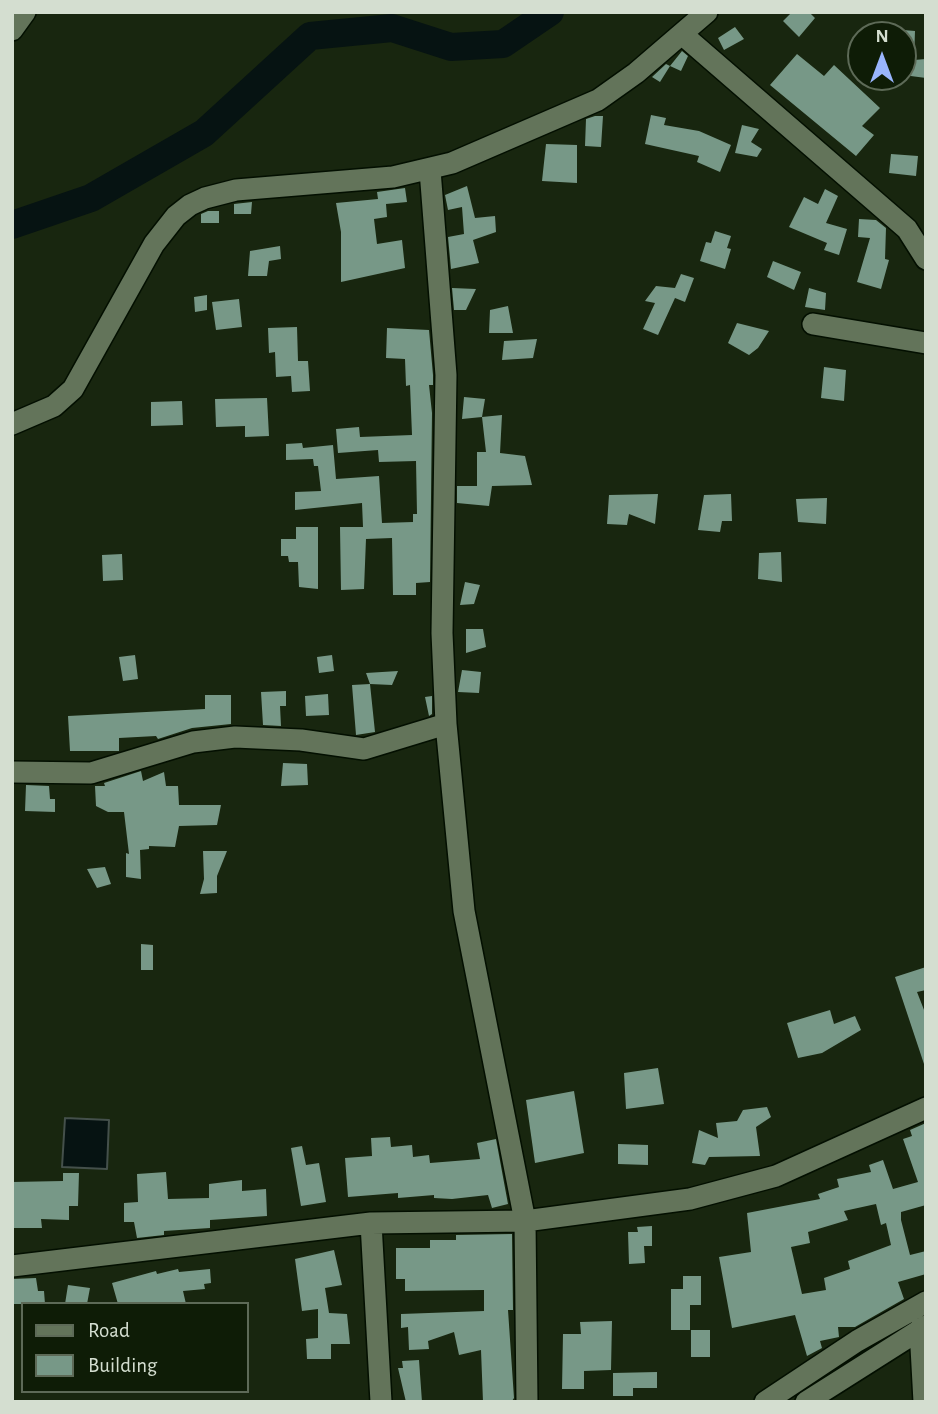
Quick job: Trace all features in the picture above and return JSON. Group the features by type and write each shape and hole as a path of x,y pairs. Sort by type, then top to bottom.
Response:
{"street":[{"path":"12,30 25,12"},
{"path":"12,424 54,405 73,389 155,244 170,222 190,205 236,190 393,177 430,170 598,100 707,12"},
{"path":"683,34 907,229 926,259"},
{"path":"430,170 446,375 442,633 446,724 464,911 525,1221 527,1402"},
{"path":"813,324 926,343"},
{"path":"12,772 91,773 192,742 235,737 301,740 364,750 446,724"},
{"path":"12,1266 371,1223 525,1221 690,1199 764,1179 926,1108"},
{"path":"371,1223 382,1402"},
{"path":"803,1393 926,1302"},
{"path":"765,1402 803,1393 923,1328 924,1402"}],"shaded area":[{"path":"65,1118 109,1120 107,1169 62,1167"}],"building":[{"path":"792,12 809,12 815,18 799,37 783,21"},
{"path":"735,27 744,39 724,50 718,38"},
{"path":"682,51 688,56 681,71 670,66"},
{"path":"797,54 824,76 834,65 847,77 847,91 862,91 880,108 862,126 874,135 856,156 770,85"},
{"path":"926,59 926,78 917,77 917,60"},
{"path":"666,64 670,66 660,82 652,77"},
{"path":"651,115 666,118 664,125 699,131 731,145 720,172 697,162 699,156 645,144"},
{"path":"603,116 601,147 585,146 586,119"},
{"path":"742,125 759,129 751,142 762,149 757,157 735,153"},
{"path":"546,144 577,145 577,183 542,181"},
{"path":"891,154 918,156 916,176 889,173"},
{"path":"467,186 475,218 495,216 496,232 473,240 479,263 451,269 448,237 464,234 462,207 448,210 445,195"},
{"path":"405,188 407,202 386,204 387,217 374,219 377,244 402,240 405,268 341,282 341,232 336,203 378,199 377,192"},
{"path":"825,189 838,196 826,223 847,229 839,255 824,250 827,243 789,227 804,197 818,204"},
{"path":"252,202 251,214 234,214 234,204"},
{"path":"219,211 219,223 201,223 201,214"},
{"path":"859,219 876,220 886,228 885,259 889,260 881,289 857,282 870,238 858,237"},
{"path":"715,231 731,236 727,248 731,249 725,269 700,261 706,242 711,243"},
{"path":"280,246 281,259 269,261 267,276 248,276 250,251"},
{"path":"773,261 801,272 794,290 767,277"},
{"path":"681,274 694,278 685,302 675,298 658,335 643,329 655,303 645,301 656,286 675,288"},
{"path":"452,288 476,289 466,310 454,310"},
{"path":"809,288 826,293 825,310 805,307"},
{"path":"207,295 207,310 195,312 194,297"},
{"path":"239,299 242,327 216,330 212,302"},
{"path":"508,306 513,333 489,333 490,310"},
{"path":"737,323 769,331 758,348 749,355 728,343"},
{"path":"297,327 298,361 308,361 310,391 292,392 291,376 276,377 275,352 269,353 268,328"},
{"path":"387,328 429,330 433,375 433,385 429,385 432,413 430,582 416,583 416,595 393,595 392,538 366,539 364,589 341,590 340,527 363,527 362,503 295,510 295,492 321,491 318,466 314,466 313,459 286,460 286,444 302,443 303,448 333,445 336,479 379,476 382,523 413,522 413,514 417,514 416,461 379,462 378,450 338,453 336,429 359,427 360,437 412,435 410,385 406,386 405,359 386,358"},
{"path":"537,339 533,358 502,360 504,341"},
{"path":"824,367 846,370 844,401 821,398"},
{"path":"464,397 485,399 482,417 462,419"},
{"path":"267,398 269,436 245,437 245,426 216,427 215,399"},
{"path":"182,401 183,425 151,426 151,402"},
{"path":"502,415 500,453 525,456 532,485 492,486 489,506 457,503 457,486 477,486 477,452 486,452 482,417"},
{"path":"658,494 655,524 629,514 627,525 607,524 609,495"},
{"path":"731,494 732,521 722,521 720,532 698,530 704,495"},
{"path":"827,498 826,524 798,522 796,499"},
{"path":"296,527 318,527 318,589 299,587 298,562 289,562 288,556 281,556 281,539 296,539"},
{"path":"781,552 782,582 758,579 759,553"},
{"path":"122,554 123,580 103,581 102,555"},
{"path":"465,582 480,585 474,604 460,605"},
{"path":"466,629 483,629 486,647 466,653"},
{"path":"135,655 138,679 123,681 119,657"},
{"path":"332,655 334,671 319,673 317,657"},
{"path":"462,670 481,672 479,693 458,692"},
{"path":"398,671 392,685 370,684 366,673"},
{"path":"370,684 375,732 356,735 352,685"},
{"path":"286,691 286,706 280,706 281,726 263,725 261,692"},
{"path":"328,694 329,715 306,716 305,696"},
{"path":"205,695 231,695 231,724 192,728 158,739 156,736 119,738 119,751 70,751 68,716 205,709"},
{"path":"432,696 432,714 429,716 425,697"},
{"path":"283,763 307,764 308,785 281,786"},
{"path":"141,771 143,781 164,772 166,786 178,786 179,805 221,805 217,825 179,826 175,847 149,846 149,849 140,850 141,879 126,877 126,853 129,854 124,812 108,812 96,806 95,786 105,786 104,783"},
{"path":"26,785 49,786 50,799 55,799 55,812 25,811"},
{"path":"203,851 227,851 217,876 217,893 200,894 204,879"},
{"path":"105,867 111,884 97,888 87,869"},
{"path":"141,944 153,945 153,970 141,970"},
{"path":"926,967 926,990 917,992 926,1015 925,1067 895,977"},
{"path":"830,1010 834,1024 855,1016 861,1030 822,1053 798,1058 787,1023"},
{"path":"658,1068 664,1104 626,1109 624,1073"},
{"path":"574,1091 584,1153 535,1163 526,1100"},
{"path":"767,1107 771,1117 756,1127 760,1156 709,1157 705,1165 692,1163 699,1130 718,1138 716,1123 737,1121 743,1110"},
{"path":"926,1123 926,1205 901,1212 901,1220 910,1255 926,1251 926,1274 898,1282 904,1299 855,1327 838,1327 839,1337 820,1341 822,1348 807,1356 795,1315 732,1328 719,1257 751,1252 747,1213 820,1199 818,1194 839,1187 837,1179 871,1172 869,1165 883,1160 893,1189 918,1182 903,1139 912,1136 910,1130","holes":["876,1204 881,1225 886,1223 891,1245 848,1261 850,1269 824,1278 826,1290 802,1294 791,1247 810,1243 808,1232 848,1220 844,1211"]},
{"path":"390,1137 391,1147 412,1145 413,1157 429,1155 430,1163 480,1159 477,1143 496,1139 508,1204 492,1208 488,1195 452,1199 434,1198 434,1195 398,1198 398,1193 348,1197 345,1158 372,1156 371,1138"},
{"path":"618,1144 648,1145 648,1165 618,1164"},
{"path":"302,1146 306,1165 319,1163 326,1202 301,1206 291,1148"},
{"path":"166,1172 168,1199 209,1198 209,1184 242,1180 242,1191 266,1189 267,1216 210,1220 210,1228 164,1231 164,1235 137,1238 134,1222 124,1222 124,1203 138,1202 137,1174"},
{"path":"63,1173 79,1173 78,1206 69,1206 69,1220 41,1219 42,1228 12,1228 12,1182 63,1181"},
{"path":"652,1226 652,1246 644,1246 645,1263 629,1264 628,1232 638,1232 637,1227"},
{"path":"512,1234 513,1310 508,1310 514,1398 512,1401 483,1402 481,1350 459,1355 454,1332 428,1341 429,1349 409,1350 408,1327 401,1328 401,1314 484,1311 484,1290 405,1291 405,1279 396,1279 396,1248 430,1248 430,1240 456,1240 456,1235"},
{"path":"334,1250 342,1285 325,1288 329,1313 347,1314 350,1344 331,1344 331,1359 307,1359 306,1339 318,1338 318,1309 302,1311 295,1259"},
{"path":"178,1269 179,1272 210,1269 211,1283 204,1284 205,1289 183,1291 186,1302 117,1302 112,1283 156,1271 157,1274"},
{"path":"683,1276 701,1276 701,1305 690,1305 690,1330 671,1330 671,1289 683,1289"},
{"path":"36,1278 38,1291 44,1291 45,1302 12,1304 12,1279"},
{"path":"68,1285 90,1288 87,1302 65,1302"},
{"path":"612,1321 611,1370 584,1371 584,1389 562,1389 563,1334 581,1334 580,1322"},
{"path":"691,1330 710,1330 710,1357 691,1357"},
{"path":"419,1360 422,1402 406,1402 398,1368 403,1368 402,1361"},
{"path":"657,1372 657,1388 633,1388 633,1396 613,1396 613,1373"}],"waterway":[{"path":"12,225 91,198 204,133 310,36 392,28 451,47 503,44 550,12"}]}
